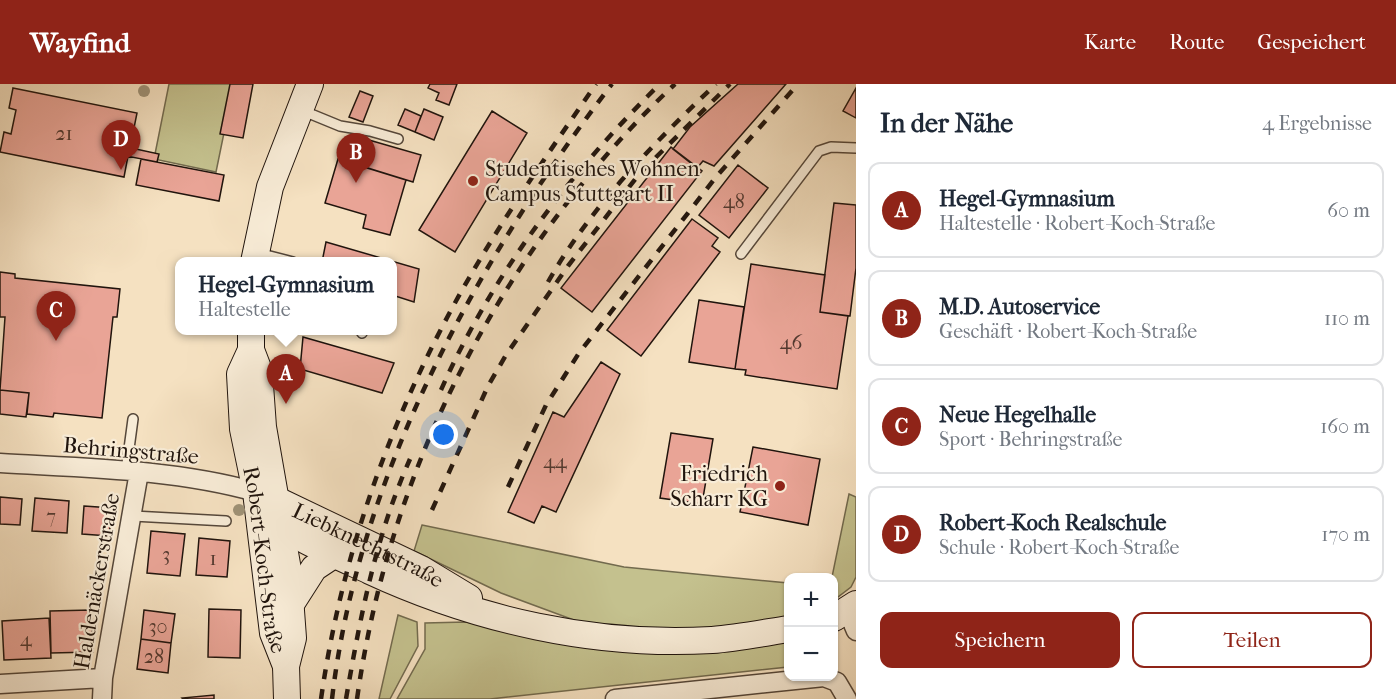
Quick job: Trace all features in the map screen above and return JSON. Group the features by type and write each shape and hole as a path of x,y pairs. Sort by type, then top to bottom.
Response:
{"street":[{"path":"254,257 270,187 310,84"},
{"name":"Robert-Koch-Straße","path":"251,340 258,371 263,427 273,633 286,666"},
{"name":"Behringstraße","path":"0,463 132,472 210,481 267,495"},
{"name":"Haldenäckerstraße","path":"102,699 103,678 133,516 132,472"},
{"name":"Robert-Koch-Straße","path":"267,495 282,525 291,604 293,638 286,666"},
{"name":"Liebknechtstraße","path":"267,495 421,568 506,620"},
{"name":"Liebknechtstraße","path":"282,525 335,554 411,590 506,620 567,632 646,641 713,640 784,630"},
{"path":"291,604 314,568 335,554"},
{"path":"286,666 287,699"},
{"path":"615,699 824,677 837,682 847,698"},
{"path":"0,684 103,678"}],"lane":[{"path":"299,109 340,126 370,130 398,139"},
{"path":"741,254 819,151 831,147 856,148"},
{"path":"132,472 133,419"},
{"path":"133,516 226,521"}],"shaded area":[{"path":"169,84 234,84 216,172 154,159"},
{"path":"849,494 856,497 856,577 851,587 838,597 838,573 833,573"},
{"path":"422,525 624,567 784,583 784,618 746,627 666,633 590,626 501,593 414,551"},
{"path":"398,615 417,622 418,646 390,699 379,699"},
{"path":"466,622 639,651 784,641 784,667 490,699 397,699 425,649 425,623"}],"building":[{"path":"230,84 253,84 243,138 220,134"},
{"path":"430,84 457,84 449,105 436,100 439,93 428,88"},
{"path":"738,84 786,84 714,166 703,161 697,168 673,149 690,127"},
{"path":"13,88 137,113 133,133 117,130 112,153 128,156 124,177 0,152 4,132 11,134 16,110 9,108"},
{"path":"856,88 856,118 843,111"},
{"path":"360,91 373,96 363,122 349,117"},
{"path":"405,109 421,116 415,132 398,125"},
{"path":"424,109 443,117 434,140 415,132"},
{"name":"Studentisches Wohnen Campus Stuttgart II","path":"492,111 527,133 455,252 419,230"},
{"path":"362,138 421,155 413,182 342,160 347,144 359,148"},
{"path":"122,146 159,154 157,162 121,155"},
{"path":"671,147 702,171 592,312 561,288"},
{"path":"141,159 224,175 219,201 136,185"},
{"path":"338,159 406,180 390,235 363,228 366,215 325,203"},
{"path":"738,165 768,188 729,238 699,215"},
{"path":"834,203 856,205 856,268 850,316 820,312"},
{"path":"692,219 718,238 712,246 720,252 641,356 607,330"},
{"path":"326,242 378,257 323,257"},
{"path":"397,263 419,269 414,302 397,297"},
{"path":"751,264 825,275 820,312 848,316 837,389 745,375 746,370 735,369"},
{"path":"0,272 15,274 15,278 120,289 117,317 113,317 102,418 54,413 53,417 27,414 29,393 0,390 5,317 0,317"},
{"path":"699,300 744,307 735,369 689,362"},
{"path":"303,337 394,363 382,393 300,369"},
{"path":"601,362 620,374 556,512 542,506 534,523 508,512 553,412 564,417"},
{"path":"0,390 29,393 26,417 0,414"},
{"path":"671,433 713,439 702,504 660,498"},
{"name":"Friedrich Scharr KG","path":"753,447 820,459 808,525 740,512"},
{"path":"0,497 22,499 20,525 0,524"},
{"path":"35,498 69,501 67,533 32,531"},
{"path":"84,506 112,508 109,536 82,534"},
{"path":"151,531 185,534 180,576 147,573"},
{"path":"199,538 230,541 227,577 196,575"},
{"path":"209,609 241,610 240,658 208,657"},
{"path":"91,610 93,652 51,653 50,611"},
{"path":"144,610 175,614 171,643 141,639"},
{"path":"49,618 51,658 4,660 2,621"},
{"path":"141,639 171,643 168,673 137,669"},
{"path":"214,695 214,699 182,698"}],"railway":[{"path":"321,699 341,595 355,544 370,494 409,396 431,348 489,245 596,84"},
{"path":"332,699 346,616 368,534 396,453 431,374 471,297 515,223 562,152 612,84"},
{"path":"441,390 484,306 536,227 595,153 660,84"},
{"path":"357,699 373,612 396,527 427,444 464,364 507,288 557,216 613,147 675,84"},
{"path":"548,282 584,227 625,177 716,84"},
{"path":"432,510 488,386 506,355 568,266 640,173 730,84"},
{"path":"508,487 546,405 579,353 716,177 798,84"},
{"path":"346,699 370,577 388,517 410,459"}],"place":[{"name":"Robert-Koch Realschule","path":"121,170"},
{"name":"Studentisches Wohnen Campus Stuttgart II","path":"473,181"},
{"name":"M.D. Autoservice","path":"356,183"},
{"name":"Neue Hegelhalle","path":"56,341"},
{"name":"Hegel-Gymnasium","path":"286,404"},
{"name":"Friedrich Scharr KG","path":"780,486"}]}
